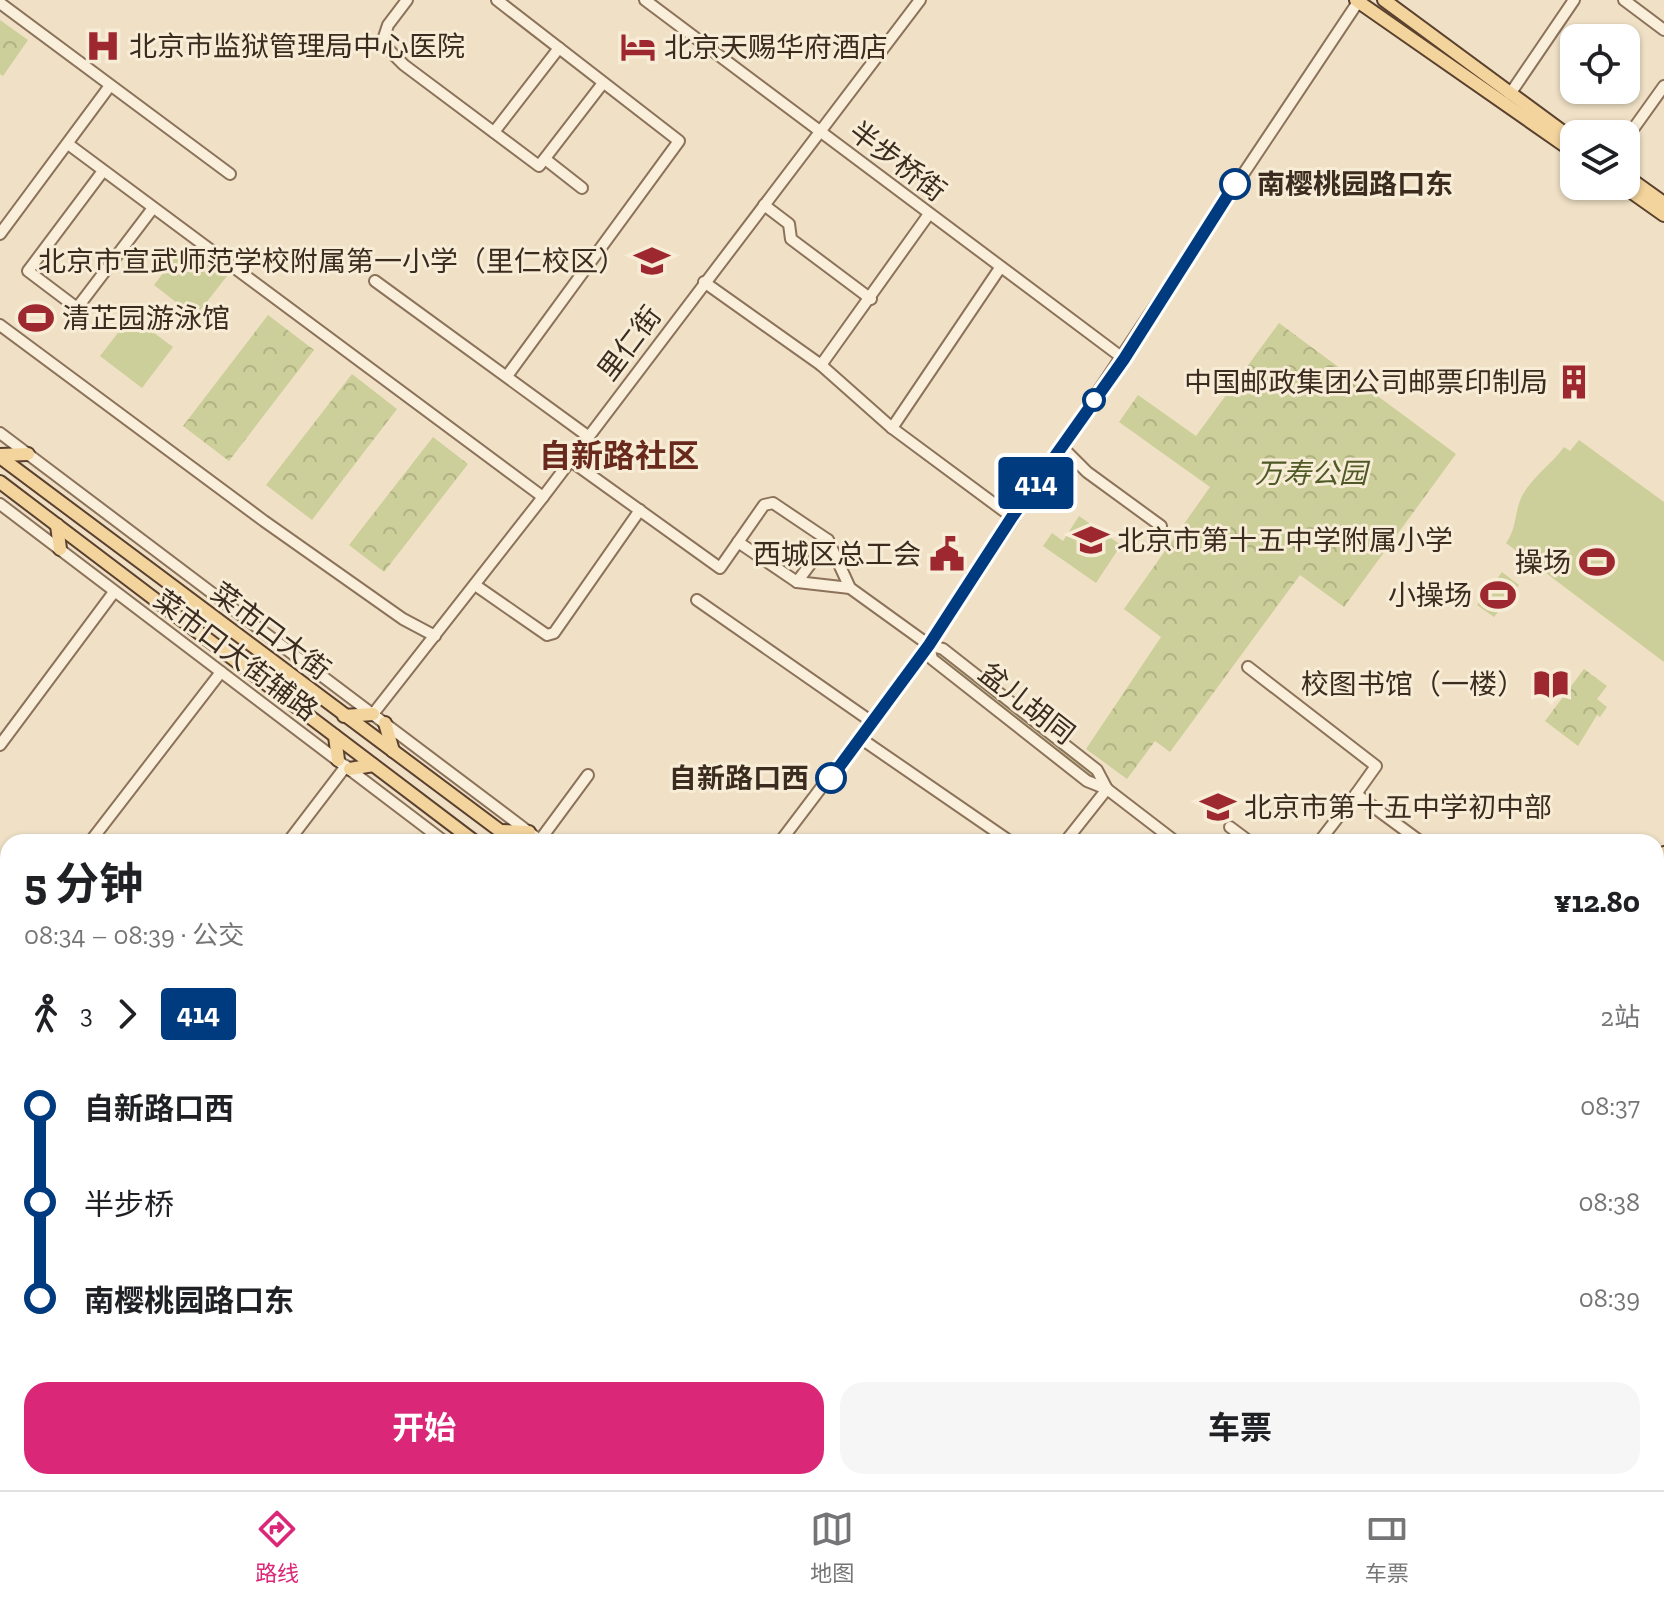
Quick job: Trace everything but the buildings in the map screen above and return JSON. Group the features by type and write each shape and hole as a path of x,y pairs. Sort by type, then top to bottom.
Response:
{"main road":[{"path":"1358,0 1560,142"},
{"path":"1384,0 1560,130"},
{"path":"1640,186 1664,203"},
{"path":"1640,198 1664,215"},
{"path":"0,456 28,454"},
{"name":"菜市口大街","path":"0,456 503,834"},
{"name":"菜市口大街","path":"0,482 464,834"},
{"path":"57,525 60,549"},
{"path":"344,716 373,714"},
{"path":"385,723 393,751"},
{"path":"335,736 345,765 373,765"},
{"path":"499,831 515,834"}],"street":[{"path":"407,0 388,25 382,43 404,65 539,166 603,83"},
{"path":"497,0 679,141 507,376"},
{"name":"半步桥街","path":"645,0 1124,359"},
{"name":"里仁街","path":"373,714 571,461 920,0"},
{"path":"786,834 929,645 1012,517 1124,359 1199,238 1358,0"},
{"path":"1510,94 1574,0"},
{"path":"1624,0 1664,30"},
{"path":"0,3 230,174"},
{"path":"494,132 559,48"},
{"path":"1640,120 1664,86"},
{"path":"0,234 109,87"},
{"path":"68,144 543,497"},
{"path":"545,159 582,188"},
{"path":"103,171 28,271 64,299 77,308 153,208"},
{"path":"764,205 789,224 791,239 871,299"},
{"path":"821,365 929,214"},
{"path":"892,428 1000,268"},
{"path":"375,281 589,437"},
{"path":"704,282 821,365 892,428 1012,517"},
{"path":"0,325 264,521 403,619 435,636"},
{"path":"0,433 532,834"},
{"path":"1061,446 1087,472 1161,526"},
{"path":"571,461 720,568 764,505 769,503 828,540 850,588"},
{"name":"菜市口大街辅路","path":"0,504 435,834"},
{"path":"475,585 551,635 605,564 640,510"},
{"path":"797,582 828,540"},
{"path":"738,542 797,582 850,588"},
{"name":"盆儿胡同","path":"850,588 929,645 932,659 1087,781 1107,789 1163,834"},
{"path":"0,745 114,592"},
{"path":"697,600 872,722"},
{"path":"1248,667 1376,766 1325,834"},
{"path":"96,834 221,672"},
{"path":"860,738 999,834"},
{"path":"294,834 345,765"},
{"path":"540,834 588,775"},
{"path":"1071,834 1107,789"},
{"path":"1356,794 1410,834"},
{"path":"1230,827 1239,834"}],"green space":[{"path":"0,20 28,40 3,76 0,74"},
{"path":"185,244 227,276 195,317 154,285"},
{"path":"268,315 314,350 229,461 183,426"},
{"path":"131,316 173,347 142,388 100,356"},
{"name":"万寿公园","path":"1279,323 1456,454 1344,607 1300,575 1170,752 1155,741 1127,779 1086,749 1161,637 1124,609 1210,487 1119,422 1138,395 1196,436"},
{"path":"352,374 397,409 312,520 266,485"},
{"path":"433,437 468,464 384,572 349,545"},
{"name":"操场","path":"1579,440 1664,502 1664,662 1506,543 1526,489 1564,447 1570,451"},
{"path":"1079,516 1121,545 1096,583 1043,546 1052,533 1063,541"},
{"name":"小操场","path":"1502,572 1519,585 1494,617 1477,605"},
{"path":"929,645 1097,770 1107,789 1087,781 932,659"},
{"path":"1584,669 1607,686 1597,699 1607,707 1600,717 1597,715 1578,746 1545,721"}],"bus line":[{"name":"414","path":"831,778 929,645 1012,517 1124,359 1235,184"}],"place":[{"name":"北京市监狱管理局中心医院","path":"103,46"},
{"name":"北京天赐华府酒店","path":"638,47"},
{"name":"南樱桃园路口东","path":"1235,184"},
{"name":"北京市宣武师范学校附属第一小学（里仁校区）","path":"652,261"},
{"name":"清芷园游泳馆","path":"36,318"},
{"name":"中国邮政集团公司邮票印制局","path":"1574,382"},
{"name":"北京市第十五中学附属小学","path":"1091,540"},
{"name":"西城区总工会","path":"947,554"},
{"name":"操场","path":"1597,562"},
{"name":"小操场","path":"1498,595"},
{"name":"校图书馆（一楼）","path":"1551,684"},
{"name":"自新路口西","path":"831,778"},
{"name":"北京市第十五中学初中部","path":"1218,807"}],"district":[{"name":"自新路社区","path":"619,456"}]}
